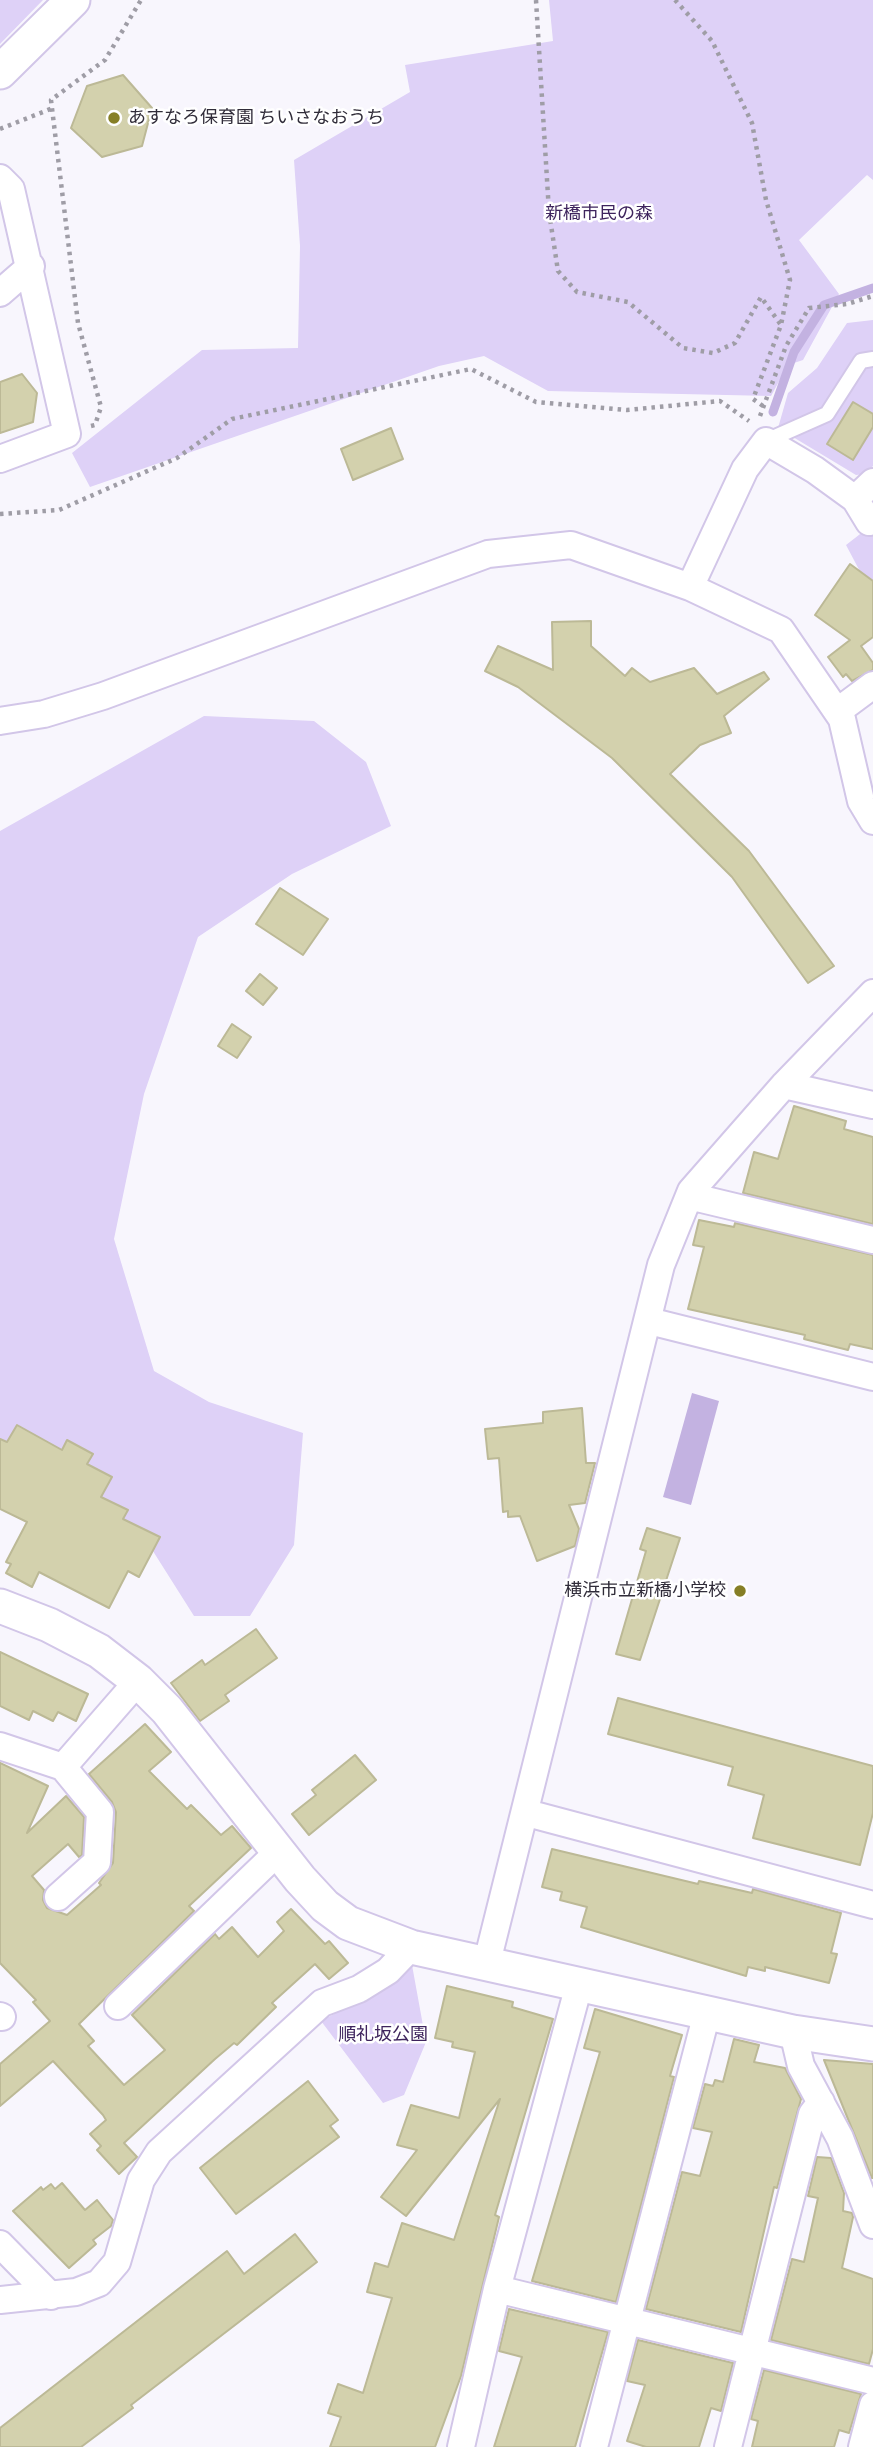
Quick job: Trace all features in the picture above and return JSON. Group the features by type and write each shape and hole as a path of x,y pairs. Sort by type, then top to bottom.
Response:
{"street":[{"path":"0,72 73,0"},
{"path":"0,178 11,189 31,266 67,434 0,459"},
{"path":"0,293 31,266"},
{"path":"690,587 745,469 765,441 815,470 864,491 869,522"},
{"path":"0,721 44,714 103,696 488,554 571,545 690,587 781,630 838,711 861,801 873,821"},
{"path":"838,711 873,685"},
{"path":"487,1962 527,1813 661,1265 689,1196 784,1085 873,993"},
{"path":"784,1085 873,1104"},
{"path":"689,1196 873,1240"},
{"path":"649,1321 873,1377"},
{"path":"0,1606 49,1625 99,1651 138,1681 167,1710 317,1897 341,1917 411,1947 793,2032 873,2045"},
{"path":"63,1767 138,1681"},
{"path":"0,1746 63,1767 100,1812 97,1862 58,1897"},
{"path":"527,1813 873,1905"},
{"path":"118,2006 279,1851"},
{"path":"0,2300 76,2292 99,2283 117,2262 141,2180 159,2152 322,2003 359,1989 388,1971 411,1947"},
{"path":"461,2447 497,2289 579,1985"},
{"path":"594,2447 707,2013"},
{"path":"793,2032 800,2066 840,2138 873,2225"},
{"path":"727,2447 812,2114 821,2102"},
{"path":"0,2244 51,2296"},
{"path":"497,2289 873,2381"},
{"path":"862,2447 873,2404"}],"lane":[{"path":"765,441 827,414 861,361 873,359"}],"path":[{"path":"67,434 95,425 101,407 78,323 51,100 105,60 141,0"},
{"path":"537,0 549,212 558,271 577,292 628,302 683,348 713,354 735,343 761,297 781,325"},
{"path":"675,0 712,41 752,123 766,200 790,280 781,325 753,399 763,406"},
{"path":"0,130 53,108"},
{"path":"0,514 59,510 177,458 232,419 471,369 536,402 627,410 720,401 756,426 786,346 809,308 847,304 873,296"}],"green space":[{"path":"0,0 43,0 0,44"},
{"name":"新橋市民の森","path":"549,0 873,0 873,180 867,175 799,240 839,294 803,360 788,365 771,396 548,391 484,356 439,366 90,487 72,453 202,350 298,348 300,246 294,160 410,92 405,65 553,41"},
{"path":"873,320 873,466 865,474 856,475 778,428 788,393 817,368 847,323"},
{"path":"873,524 873,596 846,545"},
{"path":"204,716 314,721 366,762 391,826 292,874 198,937 144,1094 114,1239 154,1371 209,1402 303,1433 294,1545 250,1616 194,1616 139,1529 43,1469 0,1467 0,831"},
{"name":"順礼坂公園","path":"412,1965 426,2042 404,2095 383,2103 321,2021 370,1995"}],"shaded area":[{"path":"692,1393 719,1401 691,1505 663,1497"}],"building":[{"path":"123,75 152,108 142,146 102,157 71,128 87,86"},
{"path":"22,374 37,393 33,422 0,433 0,382"},
{"path":"853,402 873,414 873,427 853,460 827,444"},
{"path":"391,428 403,459 353,480 341,449"},
{"path":"850,564 873,581 873,637 861,646 873,663 873,670 852,681 846,674 843,677 828,657 850,640 815,615"},
{"path":"591,621 591,646 625,676 632,668 650,682 694,668 717,694 764,672 769,679 724,716 731,733 700,745 670,774 749,851 834,966 808,983 732,877 612,758 518,687 485,671 498,646 553,670 552,622"},
{"path":"280,888 328,919 303,955 256,924"},
{"path":"260,974 277,988 263,1005 246,991"},
{"path":"232,1024 251,1037 237,1058 218,1046"},
{"path":"794,1106 846,1121 844,1129 873,1137 873,1224 743,1193 754,1152 778,1159"},
{"path":"699,1220 734,1227 735,1223 873,1255 873,1349 850,1344 848,1350 804,1339 805,1335 688,1309 704,1247 693,1245"},
{"path":"582,1408 586,1463 595,1463 585,1503 569,1505 579,1529 575,1546 537,1561 520,1516 508,1517 508,1511 503,1512 499,1458 488,1459 485,1429 543,1423 543,1412"},
{"path":"17,1425 62,1450 67,1440 93,1454 87,1464 112,1477 101,1497 128,1510 123,1519 160,1537 139,1577 128,1571 109,1608 39,1572 32,1587 6,1573 11,1564 6,1562 27,1522 0,1509 0,1439 7,1442"},
{"path":"647,1528 680,1538 640,1660 616,1654 646,1551 640,1549"},
{"path":"256,1629 277,1658 225,1695 229,1701 200,1721 171,1683 202,1660 205,1665"},
{"path":"0,1652 88,1694 76,1721 58,1712 53,1721 33,1711 29,1720 0,1706"},
{"path":"618,1698 873,1766 873,1813 860,1865 753,1838 764,1795 728,1785 733,1767 608,1734"},
{"path":"145,1724 171,1752 149,1771 187,1809 191,1805 221,1835 232,1826 251,1848 189,1906 194,1911 79,2024 94,2041 88,2046 124,2085 165,2050 132,2015 215,1934 219,1939 232,1927 258,1957 284,1931 277,1922 291,1909 325,1944 329,1941 348,1963 329,1979 315,1964 272,2003 276,2007 237,2045 234,2043 215,2059 124,2143 137,2157 119,2174 97,2150 101,2146 90,2134 106,2120 53,2061 0,2106 0,2064 50,2021 33,2002 36,2000 0,1963 0,1763 48,1786 27,1833 66,1796 84,1817 82,1855 79,1857 68,1844 32,1876 44,1890 43,1900 47,1908 67,1915 101,1885 99,1883 113,1863 116,1812 112,1802 89,1774"},
{"path":"355,1755 376,1780 309,1835 292,1814 316,1795 312,1790"},
{"path":"552,1849 698,1884 699,1881 752,1893 753,1889 841,1913 831,1953 837,1954 829,1983 765,1967 765,1971 748,1967 746,1976 581,1927 587,1907 560,1900 562,1892 542,1887"},
{"path":"447,1986 513,2002 512,2007 553,2019 495,2215 499,2217 461,2376 435,2447 330,2447 341,2417 328,2413 338,2384 363,2393 392,2298 367,2292 375,2263 388,2267 402,2223 454,2240 500,2099 406,2216 381,2197 417,2150 397,2145 411,2105 459,2118 475,2052 452,2047 453,2042 435,2038"},
{"path":"595,2009 682,2035 670,2076 674,2077 616,2302 532,2281 600,2052 584,2048"},
{"path":"734,2039 759,2045 754,2062 785,2068 801,2099 777,2188 774,2187 741,2332 646,2309 682,2172 700,2176 712,2132 693,2128 705,2084 713,2086 715,2080 723,2082"},
{"path":"824,2060 873,2064 873,2178 872,2178"},
{"path":"308,2081 338,2120 330,2126 339,2137 236,2214 200,2168"},
{"path":"817,2157 831,2158 844,2193 843,2211 852,2213 853,2217 842,2268 873,2279 873,2349 869,2364 771,2340 792,2259 804,2262 818,2198 808,2196"},
{"path":"62,2183 85,2210 97,2200 113,2220 111,2226 93,2240 96,2244 69,2268 13,2211 41,2187 43,2190 51,2184 55,2189"},
{"path":"295,2234 317,2262 131,2405 133,2408 81,2447 0,2447 0,2428 227,2251 244,2274"},
{"path":"509,2309 608,2332 575,2447 494,2447 522,2357 499,2351"},
{"path":"638,2340 733,2363 721,2411 711,2408 699,2447 646,2447 627,2441 645,2385 627,2381"},
{"path":"764,2370 861,2394 849,2433 839,2430 834,2447 752,2447 758,2421 751,2419"}],"waterway":[{"path":"773,412 794,352 824,305 873,288"}],"place":[{"name":"あすなろ保育園 ちいさなおうち","path":"114,118"},
{"name":"横浜市立新橋小学校","path":"740,1591"}]}
